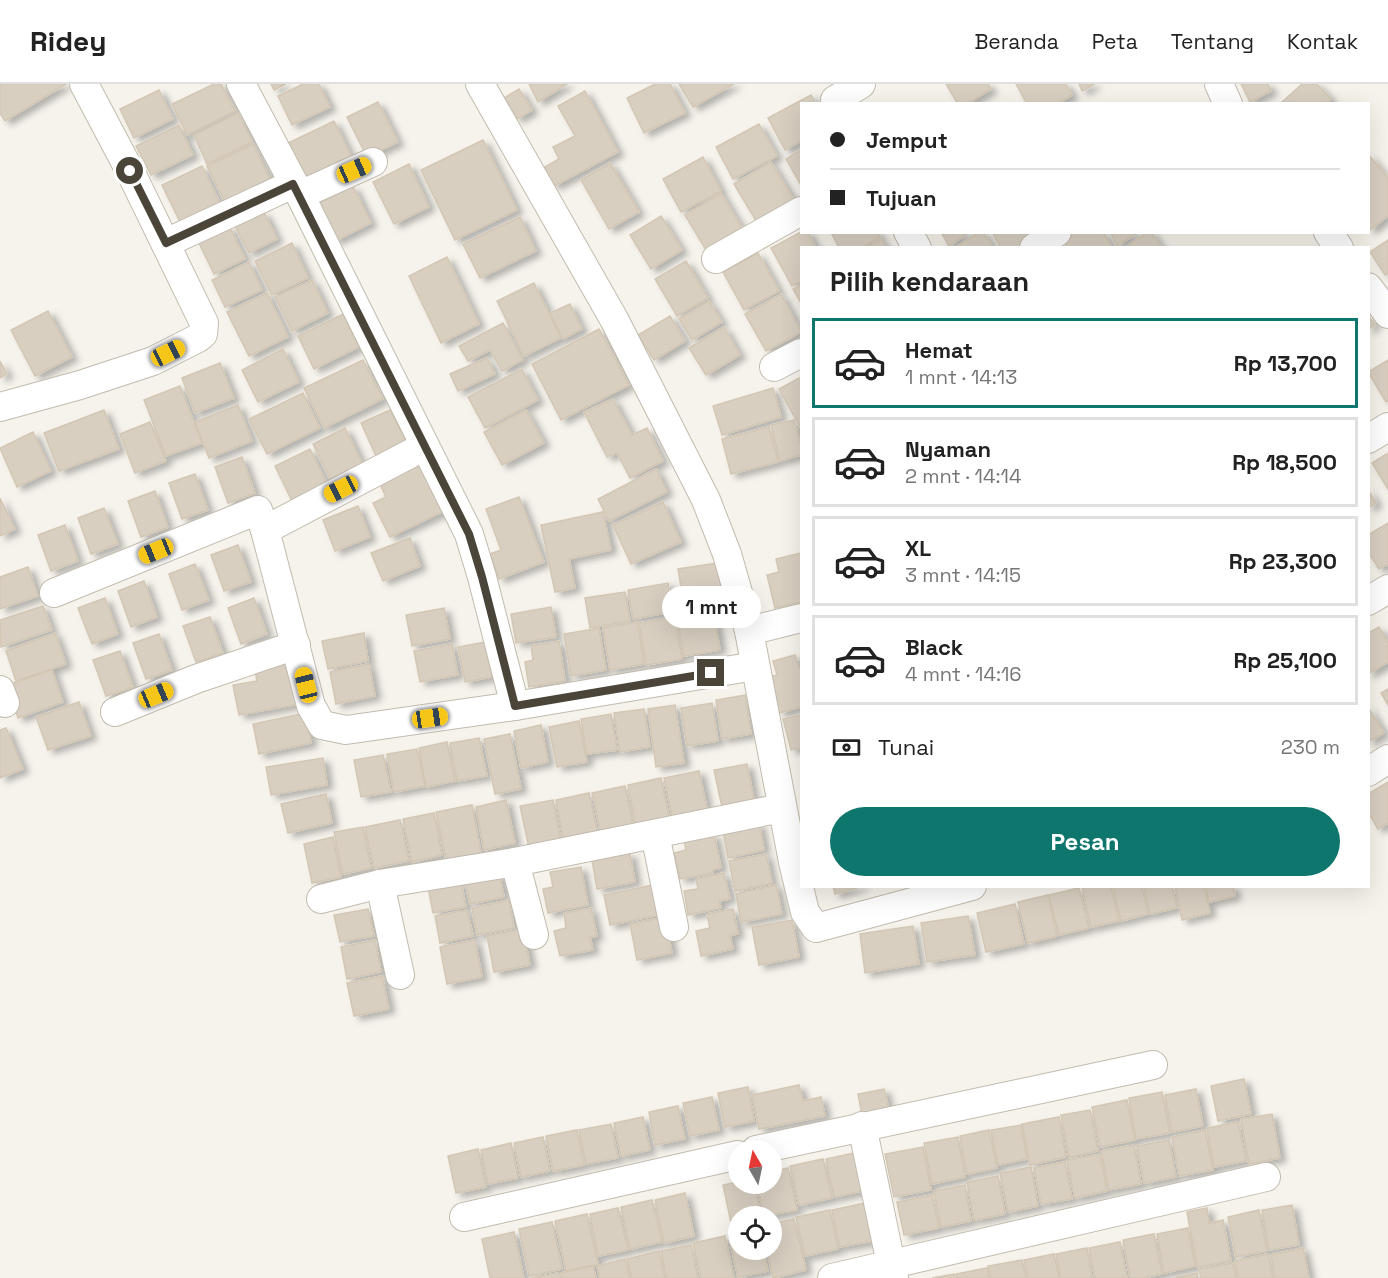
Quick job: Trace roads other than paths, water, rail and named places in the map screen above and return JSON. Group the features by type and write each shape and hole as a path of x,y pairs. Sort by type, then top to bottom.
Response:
{"street":[{"path":"0,407 80,386 153,361 203,334 204,323 166,243 84,84"},
{"path":"241,84 297,189 469,534 515,706"},
{"path":"480,84 615,321 706,500 727,554 749,631 755,666 787,791 800,874"},
{"path":"833,96 861,84"},
{"path":"1219,84 1227,102"},
{"path":"166,243 297,189 373,162"},
{"path":"716,259 800,212"},
{"path":"1037,246 1054,234"},
{"path":"1370,291 1388,314"},
{"path":"774,367 800,354"},
{"path":"1370,438 1388,427"},
{"path":"265,530 425,446"},
{"path":"54,593 258,510 311,706 322,725 346,730 515,706 755,666"},
{"path":"1370,600 1388,589"},
{"path":"749,631 800,618"},
{"path":"115,712 196,679 296,645"},
{"path":"1370,771 1388,759"},
{"path":"321,899 380,884 515,862 655,834 787,791"},
{"path":"655,834 674,927"},
{"path":"515,862 534,935"},
{"path":"380,884 400,975"},
{"path":"802,888 806,912 816,928 965,888"},
{"path":"782,1144 1153,1065"},
{"path":"862,1126 893,1271"},
{"path":"464,1217 728,1157"},
{"path":"832,1278 893,1271 1266,1177"}]}
